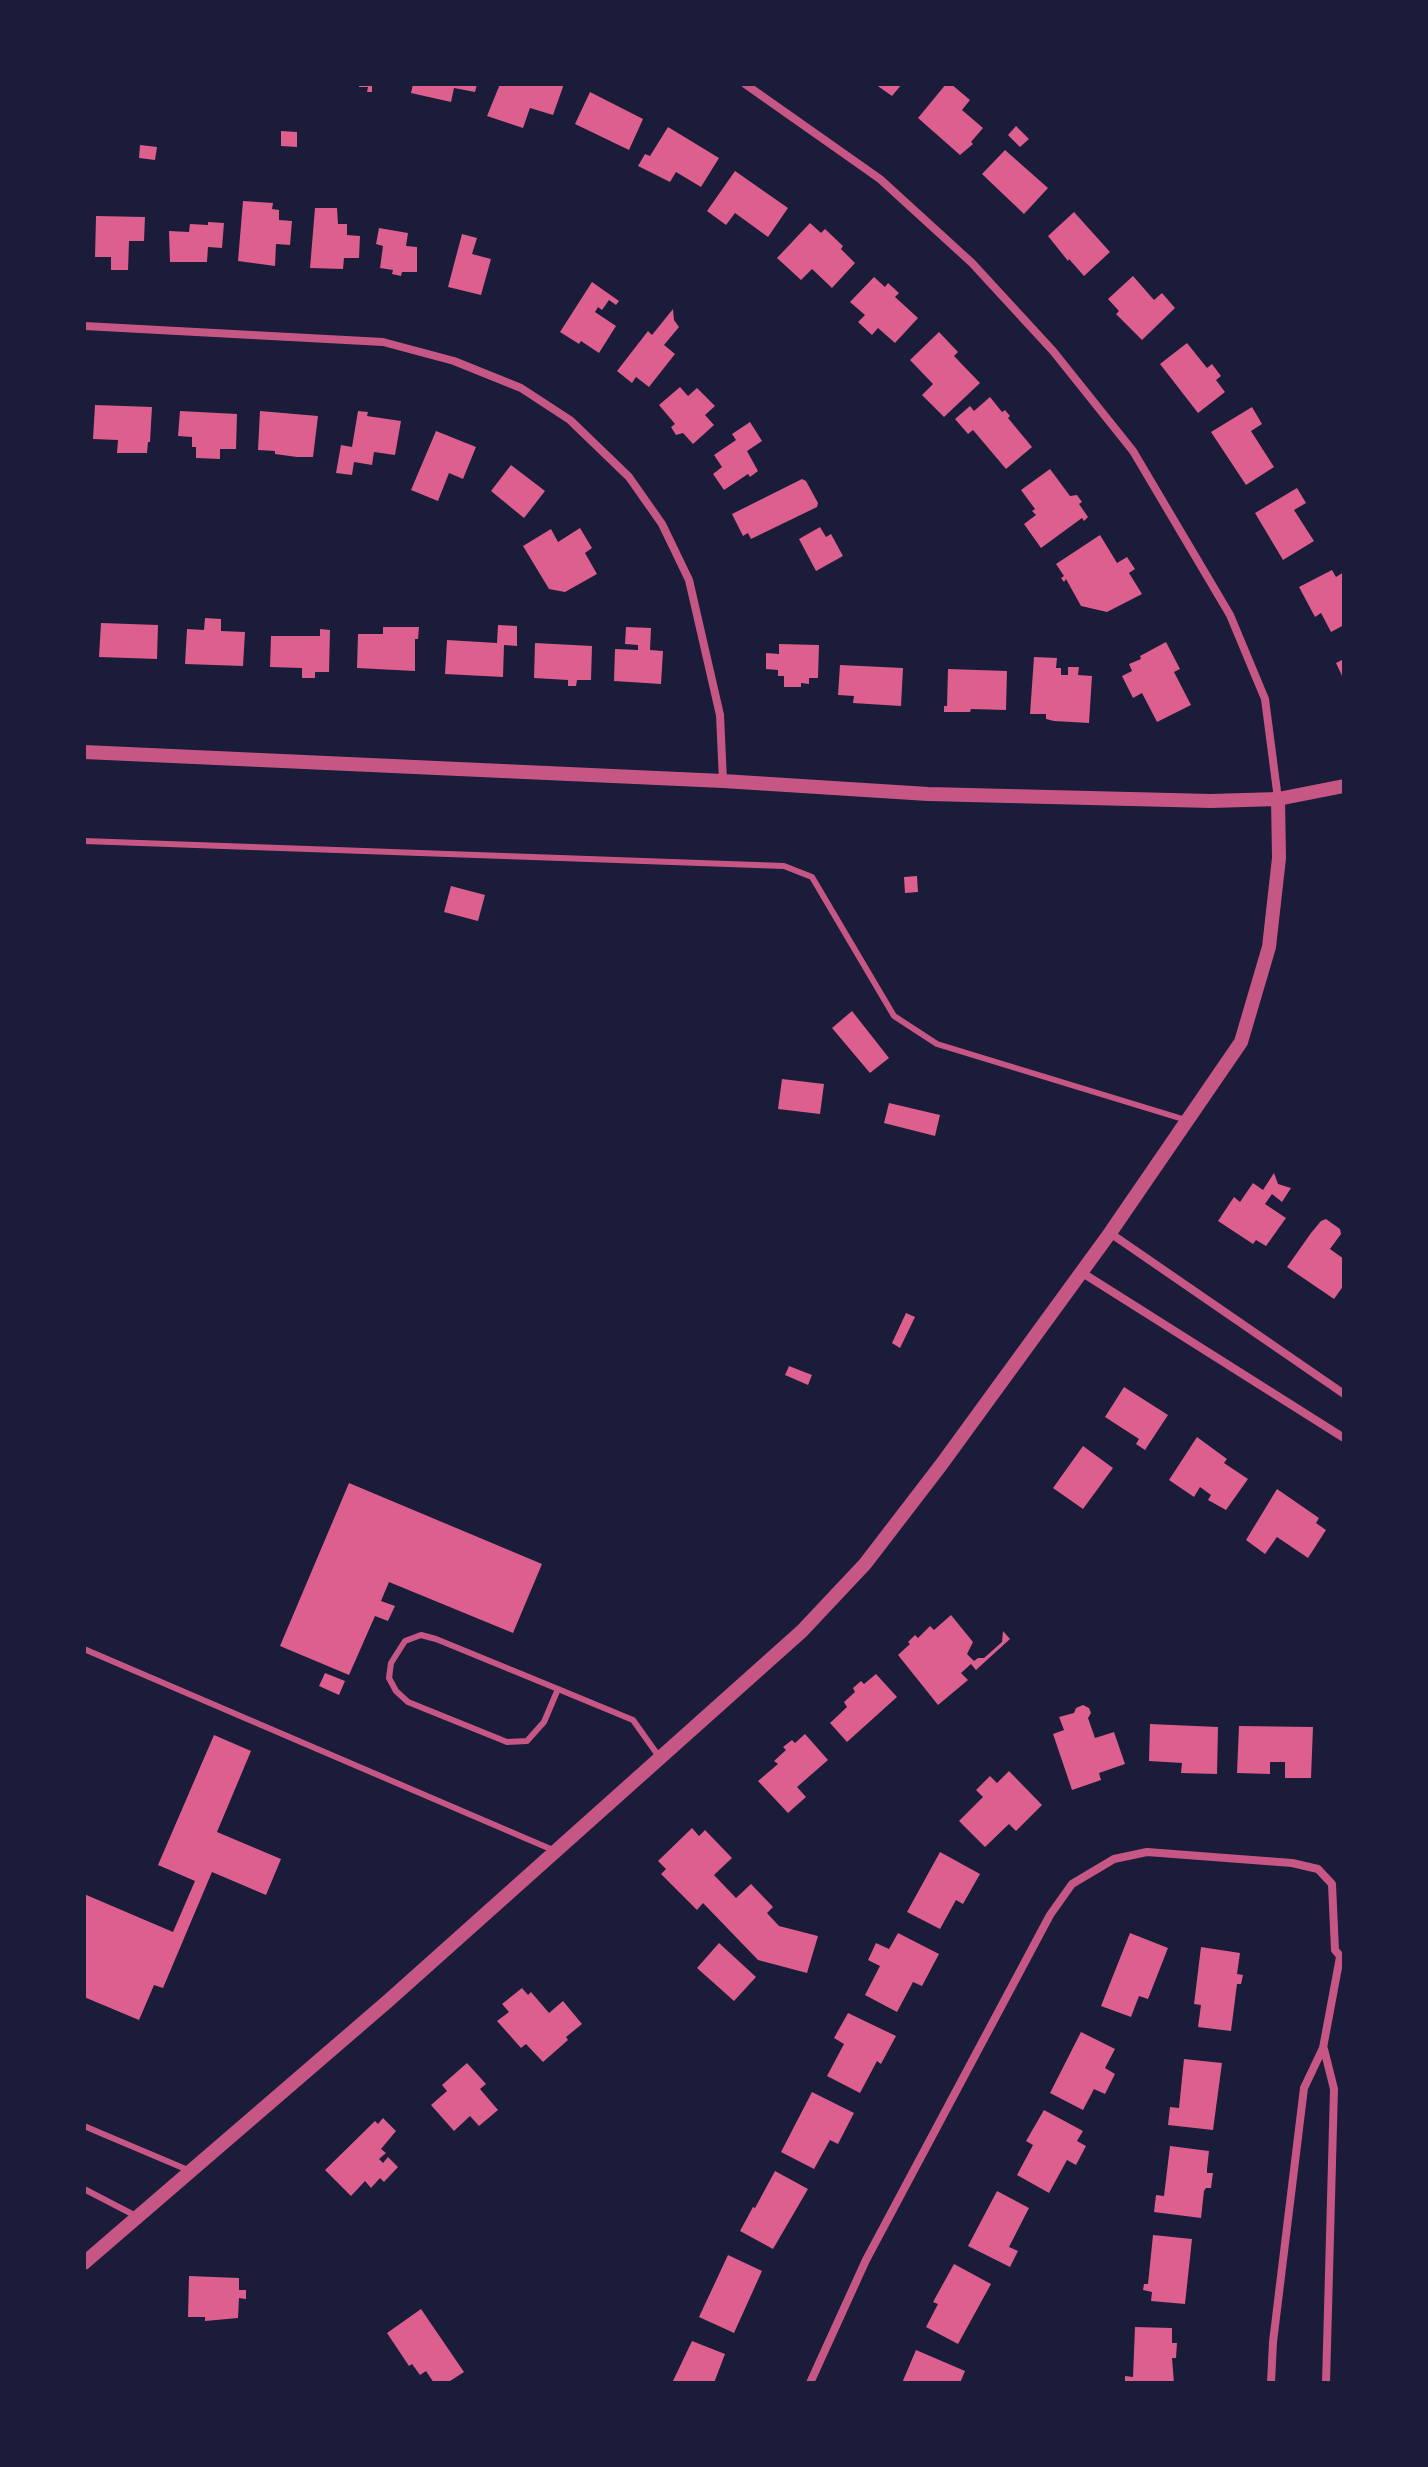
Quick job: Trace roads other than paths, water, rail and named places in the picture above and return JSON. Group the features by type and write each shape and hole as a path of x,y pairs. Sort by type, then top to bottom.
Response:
{"street":[{"path":"84,2263 388,2001 802,1631 865,1564 941,1465 1110,1233 1241,1042 1269,947 1279,858 1278,799 1265,699 1230,615 1133,451 1053,351 972,263 880,179 745,84"},
{"path":"84,326 383,342 454,361 521,388 570,420 629,477 662,524 689,580 720,715 723,781"},
{"path":"84,752 723,781 928,794 1211,801 1278,799 1344,786"},
{"path":"1110,1233 1344,1394"},
{"path":"1081,1272 1344,1438"},
{"path":"810,2383 866,2260 1050,1915 1072,1884 1114,1859 1147,1852 1292,1863 1318,1869 1332,1884 1335,1950 1342,1959 1323,2048 1304,2088 1273,2342 1271,2383"},
{"path":"1323,2048 1334,2089 1326,2383"}],"lane":[{"path":"84,841 784,866 812,877 894,1016 937,1044 1186,1120"},
{"path":"558,1689 544,1722 527,1741 507,1742 408,1702 396,1691 389,1678 391,1663 405,1641 421,1635 558,1689 633,1720 660,1758"},
{"path":"84,1649 556,1851"},
{"path":"84,2126 191,2171"},
{"path":"84,2189 138,2217"}]}
